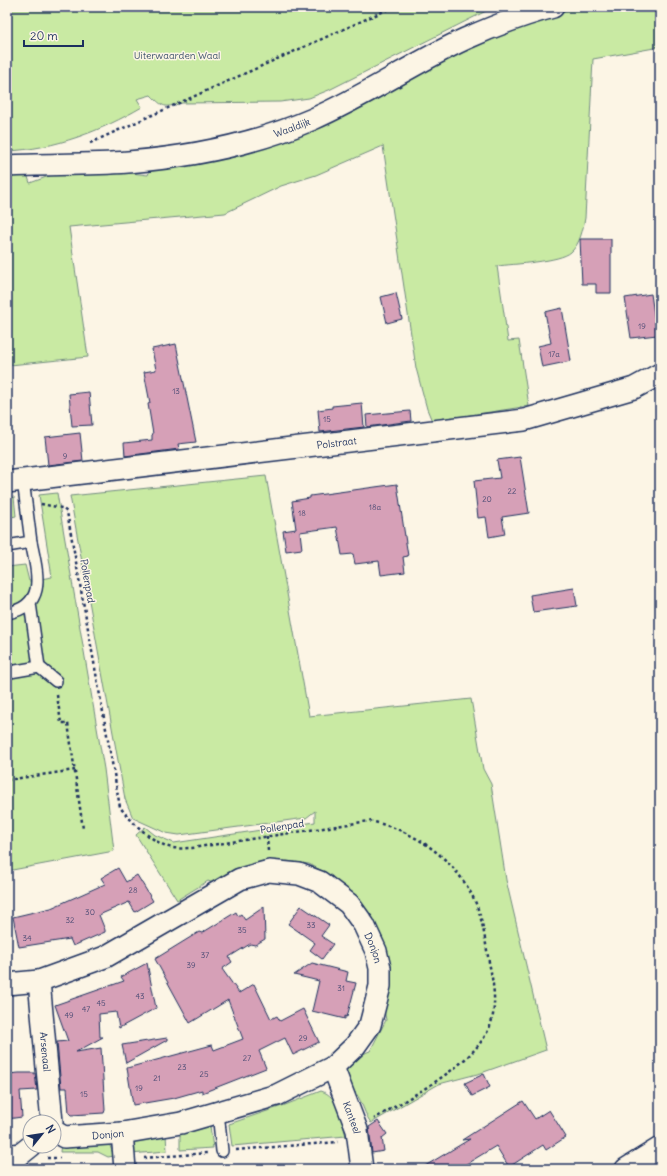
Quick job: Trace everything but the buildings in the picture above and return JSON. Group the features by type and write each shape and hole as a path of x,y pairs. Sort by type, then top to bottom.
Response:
{"street":[{"name":"Waaldijk","path":"7,166 113,163 158,159 197,153 276,133 349,102 465,39 528,14 554,7"},
{"name":"Polstraat","path":"15,481 524,420 634,388 660,374"},
{"name":"Donjon","path":"7,984 40,981 105,957 240,879 269,871 300,874 320,882 349,904 364,925 376,951 380,968 380,986 370,1025 355,1046 334,1067 277,1094 181,1123 122,1133 64,1137 62,1136"},
{"name":"Arsenaal","path":"40,981 51,1114"},
{"name":"Kanteel","path":"334,1067 358,1135 362,1169"},
{"path":"122,1133 125,1164"},
{"path":"626,1169 660,1148"}],"lane":[{"path":"7,613 21,611 30,603 36,591 38,576 31,542 26,503 15,481"},
{"path":"7,546 31,542"},
{"path":"30,603 39,667 56,681"},
{"path":"7,671 10,672 39,667"},
{"path":"218,1112 222,1151"}],"path":[{"path":"84,145 393,7"},
{"name":"Pollenpad","path":"26,503 48,504 62,508 67,512 120,807 128,818 158,842 172,848 192,848 369,822 389,825 423,842 444,859 463,881 473,898 481,921 492,974 494,1014 486,1035 473,1052 455,1068 358,1135"},
{"path":"56,681 61,723 68,723 83,829"},
{"path":"7,780 75,770"},
{"path":"125,1164 358,1135"},
{"path":"20,1152 35,1159 61,1158"}],"green space":[{"name":"Uiterwaarden Waal","path":"7,7 494,7 329,90 309,98 280,102 182,103 165,106 151,95 137,99 142,107 94,131 60,143 43,147 7,151"},
{"path":"577,7 660,7 660,47 593,59 585,218 581,236 577,245 571,252 557,258 497,266 508,341 519,340 529,406 432,421 427,409 416,368 383,146 316,175 281,186 225,213 69,227 88,357 10,365 7,342 7,172 26,171 30,183 63,171 105,170 148,175 152,165 169,163 423,67 546,15"},
{"path":"266,476 309,716 471,699 483,769 491,784 506,880 546,1050 481,1073 439,1084 371,1123 355,1092 346,1085 346,1073 350,1066 363,1054 370,1051 386,1020 384,1010 386,998 332,876 309,864 287,861 213,883 208,881 177,900 136,835 145,827 155,835 174,843 315,822 315,811 306,818 179,835 166,833 133,818 125,799 70,496"},
{"path":"57,493 104,769 114,851 7,871 7,567 25,565 29,581 52,577 39,495"},
{"path":"14,497 16,516 7,518 7,498"},
{"path":"321,1091 332,1098 336,1103 346,1136 232,1146 229,1124"},
{"path":"210,1126 213,1148 180,1150 180,1134"},
{"path":"166,1135 167,1151 130,1154 132,1141"},
{"path":"62,1141 108,1141 114,1156 108,1157 98,1152 62,1152"}]}
